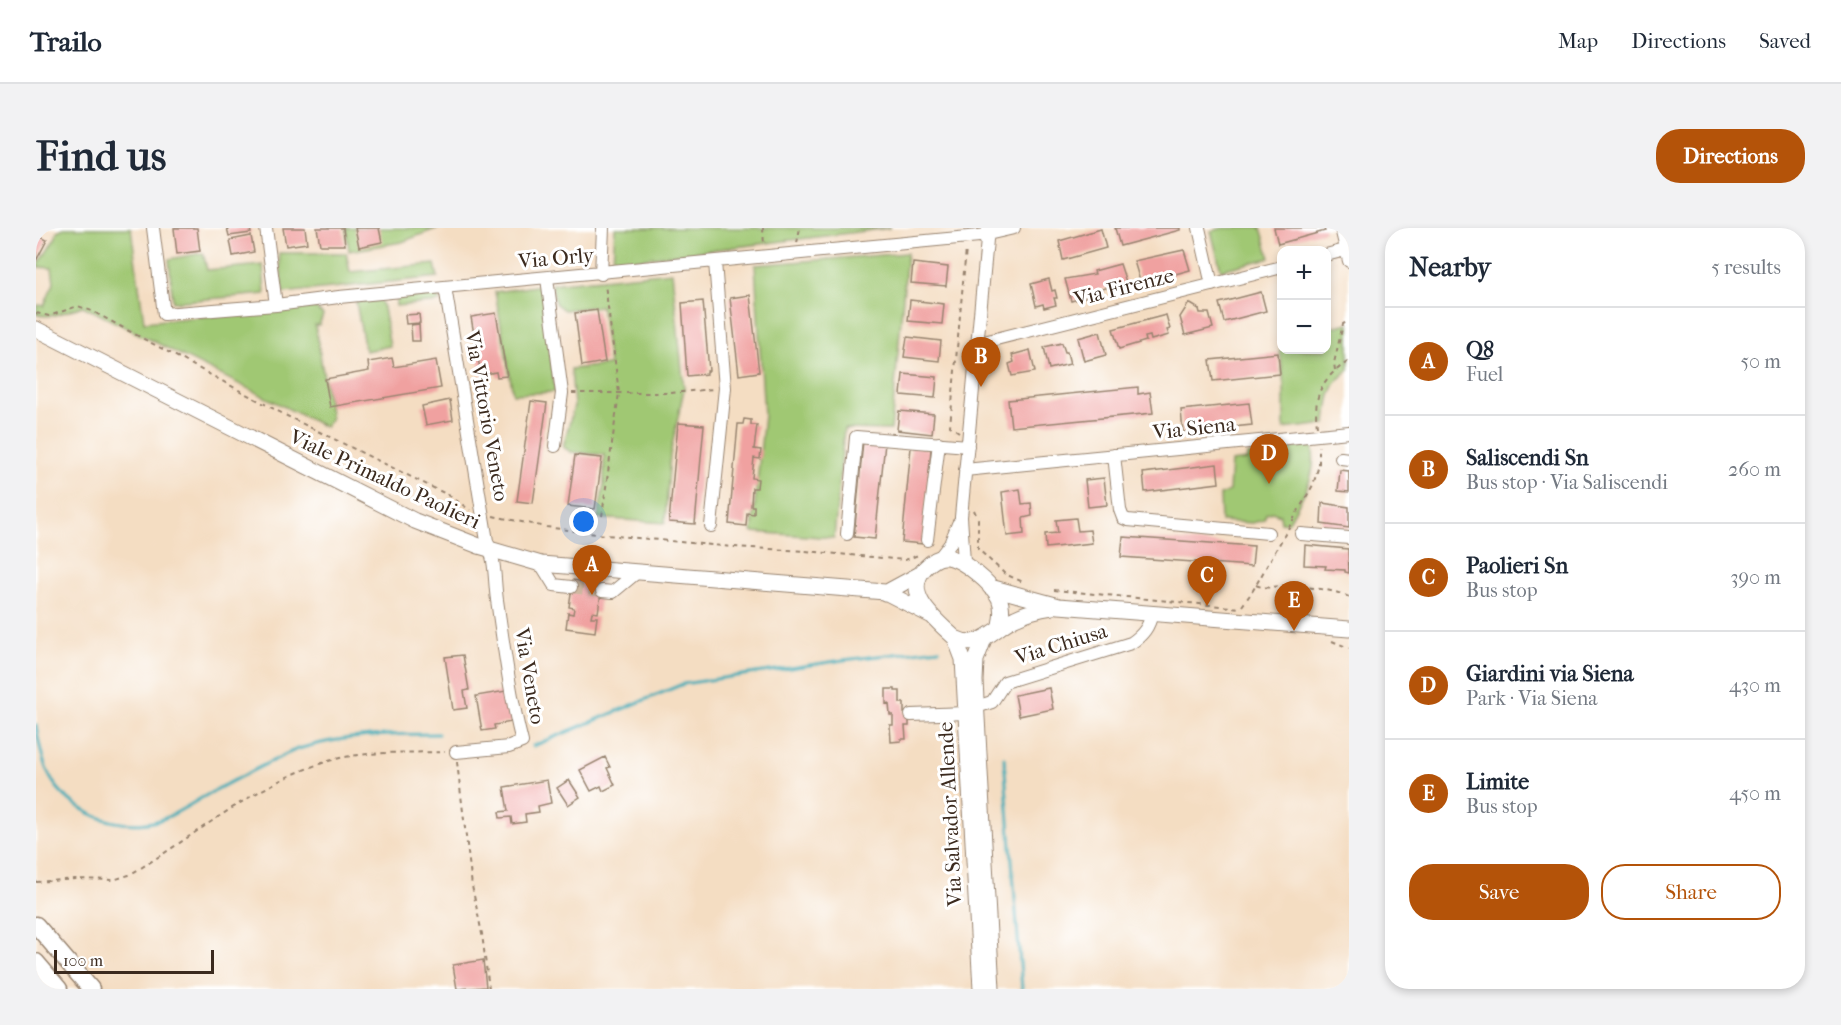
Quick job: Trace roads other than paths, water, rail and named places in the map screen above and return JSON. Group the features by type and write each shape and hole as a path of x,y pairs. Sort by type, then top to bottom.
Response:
{"highway":[{"path":"36,925 90,989"},
{"path":"36,962 59,989"}],"main road":[{"name":"Viale Primaldo Paolieri","path":"36,328 415,521 492,551 541,564 885,593 930,615"},
{"path":"885,593 920,574 927,566 931,549 964,562 990,587 997,595 1001,606 1000,626"},
{"name":"Viale Primaldo Paolieri","path":"920,574 919,598 930,615 955,638"},
{"path":"990,587 1059,606 1152,613 1240,613 1339,630 1349,635"},
{"path":"955,638 974,642 984,639 1000,626 1030,611 1059,606"},
{"name":"Via Salvador Allende","path":"955,638 963,659 971,710 992,989"},
{"name":"Via Salvador Allende","path":"981,989 971,710 976,660 984,639"}],"street":[{"name":"Via Orly","path":"153,228 164,314 965,238 988,231 1014,228"},
{"path":"266,228 276,304"},
{"path":"600,273 603,228"},
{"path":"1199,228 1212,285"},
{"path":"1331,255 1348,253 1341,228"},
{"path":"964,562 961,517 965,470 962,445 988,231"},
{"path":"711,526 725,388 715,262"},
{"name":"Via Firenze","path":"976,344 1277,268"},
{"path":"547,278 562,393 555,446"},
{"name":"Via Vittorio Veneto","path":"445,287 488,541 492,551"},
{"name":"Via Siena","path":"965,470 1349,432"},
{"path":"847,534 856,437 962,445"},
{"path":"939,443 931,549 950,544 961,517"},
{"path":"1114,455 1120,510 1123,518 1268,532"},
{"path":"1301,534 1349,538"},
{"name":"Via Veneto","path":"456,752 509,747 522,742 511,698 492,551"},
{"path":"541,564 554,585 571,587"},
{"path":"602,591 613,592 636,573"},
{"name":"Via Chiusa","path":"971,710 992,702 1005,682 1131,643 1145,631 1152,613"},
{"path":"911,716 971,710"}],"waterway":[{"path":"533,746 683,684 843,660 939,649"},
{"path":"36,725 48,773 61,792 70,801 89,813 113,822 130,824 147,823 170,816 288,753 315,744 385,735 438,734"},
{"path":"1004,758 1022,989"}],"tunnel":[{"path":"571,587 602,591"}],"place":[{"name":"Saliscendi Sn","path":"981,387"},
{"name":"Giardini via Siena","path":"1269,484"},
{"name":"Q8","path":"592,595"},
{"name":"Paolieri Sn","path":"1207,606"},
{"name":"Limite","path":"1294,631"}]}
